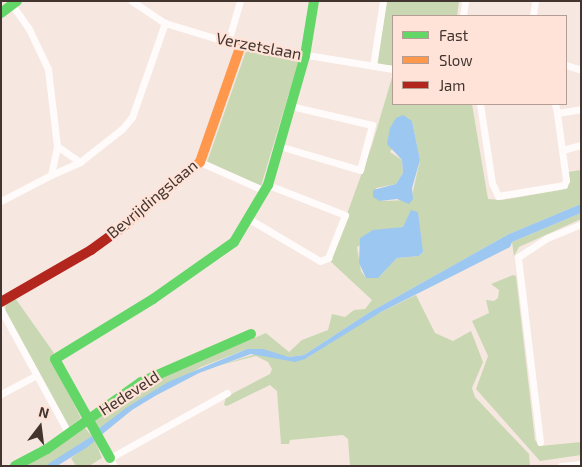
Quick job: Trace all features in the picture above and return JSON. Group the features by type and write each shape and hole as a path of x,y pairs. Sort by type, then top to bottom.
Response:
{"street":[{"name":"Verzetslaan","path":"132,1 165,23 228,42 392,69"},
{"path":"228,42 240,1"},
{"path":"227,393 112,462 55,359 153,299 229,248 250,220 267,188 291,106 305,56 314,1"},
{"path":"373,66 383,1"},
{"path":"463,15 465,1"},
{"path":"533,15 535,1"},
{"path":"1,13 15,3 48,69 57,146 51,175"},
{"path":"1,201 80,162 122,129 132,117 165,23"},
{"name":"Bevrijdingslaan","path":"1,302 91,250 141,213 200,162 241,45"},
{"path":"567,66 581,70"},
{"path":"480,105 492,184 498,196 564,185 566,180 555,105"},
{"path":"279,146 360,170 372,126 291,106"},
{"path":"557,113 581,109"},
{"path":"562,150 581,145"},
{"path":"57,146 80,162"},
{"path":"200,162 345,215 326,260 320,261 250,220"},
{"path":"540,442 518,257 547,238 581,224"},
{"path":"1,310 69,434"},
{"name":"Hedeveld","path":"15,466 69,434 141,382 251,334"},
{"path":"1,394 36,374"},
{"path":"1,389 12,386"},
{"path":"562,466 581,464"}],"green space":[{"path":"387,1 459,1 457,15 392,15 392,66 377,64"},
{"path":"246,51 299,60 261,186 207,162"},
{"path":"392,77 392,105 472,105 488,199 502,200 560,190 564,188 568,172 581,170 581,204 509,234 370,312 304,355 289,357 247,349 201,367 97,430 93,422 149,381 266,333 289,352 302,340 328,330 332,314 345,317 354,310 365,309 372,300 330,261 372,145","holes":["412,121 420,160 411,200 381,201 377,197 376,188 396,184 403,173 402,160 390,152","412,213 423,252 419,256 397,258 381,275 366,278 361,271 357,247 385,230 403,227"]},
{"path":"581,213 581,219 519,247 514,256 512,242"},
{"path":"513,275 516,276 535,440 540,446 581,442 581,455 540,461 476,389 488,356 472,321 489,313 486,300 494,301 498,298 499,290 491,284"},
{"path":"416,295 435,333 453,341 471,331 483,362 472,388 475,397 529,454 530,466 350,466 348,439 343,435 290,440 289,444 281,444 277,391 270,385 227,406 224,405 226,397 270,374 272,369 268,362 256,356 217,366 256,354 305,359 371,317"},
{"path":"15,298 54,353 50,358 81,418 69,427 5,312 6,304"},
{"path":"85,428 92,436 56,460 45,466 23,466"},
{"path":"95,441 102,458 89,466 76,466 71,458"}],"water":[{"path":"403,115 412,121 420,160 412,188 413,199 409,204 397,199 380,201 373,197 373,190 396,184 403,173 402,160 387,144 390,128 396,118"},
{"path":"581,204 581,213 512,242 510,247 381,312 305,359 295,362 251,354 199,373 155,396 132,410 100,436 97,430 126,408 168,382 247,349 263,349 289,357 304,355 370,312 509,234"},
{"path":"411,210 418,212 423,252 419,256 397,258 378,278 366,278 359,263 360,238 373,230 403,227"},
{"path":"92,436 95,441 86,448 57,466 45,466"}],"traffic: fast":[{"path":"1,13 17,1"},
{"path":"110,458 55,359 153,299 234,242 268,185 305,56 314,1"},
{"path":"15,466 47,449 141,382 251,334"}],"traffic: slow":[{"path":"124,226 200,162 241,45"}],"traffic: jam":[{"path":"1,302 91,250 124,226"}]}
